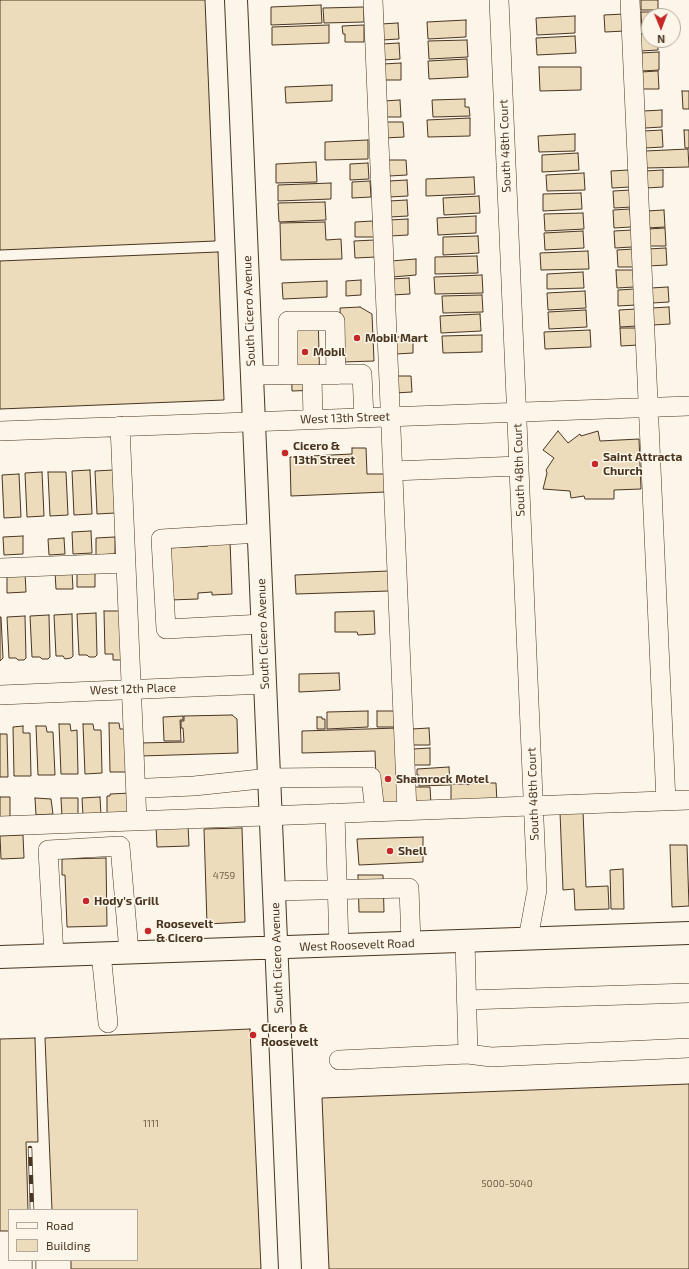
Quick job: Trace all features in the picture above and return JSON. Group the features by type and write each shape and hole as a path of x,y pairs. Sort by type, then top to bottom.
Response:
{"main road":[{"name":"South Cicero Avenue","path":"236,0 290,1269"},
{"name":"West Roosevelt Road","path":"0,957 689,933"}],"street":[{"path":"373,0 407,811"},
{"name":"South 48th Court","path":"499,0 537,890 528,939"},
{"path":"630,0 666,801"},
{"path":"288,375 288,321 335,321 336,375"},
{"path":"252,375 362,374 364,418"},
{"path":"312,375 313,419"},
{"name":"West 13th Street","path":"0,431 689,406"},
{"path":"120,426 130,690 137,821"},
{"path":"393,471 519,466"},
{"path":"259,533 161,539 166,629 263,624"},
{"path":"0,568 125,563"},
{"name":"West 12th Place","path":"0,695 266,684"},
{"path":"148,788 194,786 270,778 371,777 375,812"},
{"path":"0,826 689,800"},
{"path":"335,814 339,946"},
{"path":"54,955 48,850 120,846 129,952"},
{"path":"274,891 409,888 411,943"},
{"path":"465,941 468,1054"},
{"path":"101,953 108,1023"},
{"path":"466,1000 689,993"},
{"path":"339,1060 468,1054 491,1057 689,1048"}],"building":[{"path":"0,0 205,0 215,241 0,250"},
{"path":"641,0 658,0 658,8 641,8"},
{"path":"321,5 322,23 271,25 271,7"},
{"path":"364,7 364,22 324,23 323,8"},
{"path":"624,14 625,31 605,32 604,15"},
{"path":"575,16 575,33 537,35 536,18"},
{"path":"466,20 466,37 428,39 427,22"},
{"path":"398,23 399,39 382,40 381,24"},
{"path":"329,25 329,43 272,45 272,27"},
{"path":"364,25 364,42 345,42 345,34 343,34 342,26"},
{"path":"640,34 641,48 658,48 658,50 641,51"},
{"path":"575,36 576,53 537,55 536,38"},
{"path":"467,40 468,57 429,59 428,41"},
{"path":"399,43 400,59 383,60 382,44"},
{"path":"659,52 659,70 642,71 641,53"},
{"path":"467,59 468,77 429,79 428,61"},
{"path":"401,63 401,80 384,80 383,64"},
{"path":"539,67 581,67 581,90 540,91"},
{"path":"658,71 659,89 642,89 641,72"},
{"path":"332,85 332,101 286,103 285,87"},
{"path":"682,91 689,91 689,109 683,109"},
{"path":"465,99 465,107 469,107 470,116 433,117 432,100"},
{"path":"400,100 401,117 384,117 383,101"},
{"path":"662,110 662,127 645,128 644,111"},
{"path":"470,118 470,136 428,137 427,120"},
{"path":"385,122 403,122 404,137 385,138"},
{"path":"662,130 663,147 645,148 644,131"},
{"path":"684,130 689,130 689,148 685,148"},
{"path":"575,134 575,151 539,152 538,136"},
{"path":"368,140 368,159 325,160 325,142"},
{"path":"688,149 689,167 646,168 645,151"},
{"path":"578,153 579,170 542,172 542,155"},
{"path":"388,160 406,160 407,175 389,176"},
{"path":"316,162 317,182 276,183 276,164"},
{"path":"368,163 369,179 350,180 350,164"},
{"path":"629,170 630,187 612,188 611,171"},
{"path":"663,170 663,187 646,188 645,171"},
{"path":"584,173 585,190 547,191 546,175"},
{"path":"474,177 475,194 426,196 426,179"},
{"path":"407,180 408,196 389,197 389,181"},
{"path":"370,181 371,197 352,198 352,182"},
{"path":"331,183 331,199 278,201 278,185"},
{"path":"631,190 632,207 614,208 613,191"},
{"path":"581,193 582,209 543,211 543,194"},
{"path":"479,196 480,213 444,215 443,198"},
{"path":"407,200 408,216 390,217 389,201"},
{"path":"325,202 326,220 279,222 278,203"},
{"path":"630,209 631,227 614,228 613,210"},
{"path":"664,210 665,227 647,228 647,211"},
{"path":"583,213 584,229 545,231 544,214"},
{"path":"476,216 476,233 438,235 437,218"},
{"path":"408,219 408,235 390,236 389,220"},
{"path":"373,221 374,237 355,237 355,222"},
{"path":"325,222 326,240 341,239 342,259 281,260 280,223"},
{"path":"665,228 666,246 649,246 648,229"},
{"path":"632,230 632,247 615,248 614,231"},
{"path":"583,231 584,248 545,250 544,233"},
{"path":"478,236 479,253 443,255 443,237"},
{"path":"375,240 376,257 355,258 354,241"},
{"path":"666,248 667,265 649,266 648,249"},
{"path":"634,249 635,267 618,267 617,250"},
{"path":"588,251 589,269 541,270 540,253"},
{"path":"218,252 224,400 0,409 0,261"},
{"path":"477,256 478,273 435,274 435,257"},
{"path":"416,259 416,275 392,277 391,261"},
{"path":"616,270 633,270 634,287 617,288"},
{"path":"583,272 584,288 547,289 547,274"},
{"path":"482,275 483,293 435,294 434,277"},
{"path":"409,278 410,294 392,295 391,279"},
{"path":"361,280 361,295 346,296 346,281"},
{"path":"327,281 327,297 283,299 282,283"},
{"path":"668,287 669,302 652,303 651,288"},
{"path":"635,289 636,305 618,306 618,290"},
{"path":"585,291 586,308 548,310 547,293"},
{"path":"482,295 483,312 443,313 442,296"},
{"name":"Mobil Mart","path":"360,307 372,314 374,361 342,362 340,308"},
{"path":"669,307 670,324 653,325 652,308"},
{"path":"636,309 637,326 620,327 619,310"},
{"path":"586,310 587,327 549,329 548,312"},
{"name":"Mobil","path":"318,313 320,390 292,391 290,314"},
{"path":"480,314 481,331 441,333 440,316"},
{"path":"620,328 637,328 638,345 621,346"},
{"path":"590,330 591,347 545,349 544,332"},
{"path":"482,335 482,352 443,353 442,336"},
{"path":"395,337 413,337 413,353 396,354"},
{"path":"394,376 411,376 412,392 395,393"},
{"name":"Saint Attracta Church","path":"558,431 568,443 580,434 581,436 598,431 600,441 639,439 641,489 614,490 614,499 585,499 584,496 571,498 570,491 543,489 547,473 546,470 554,458 543,450"},
{"path":"352,448 366,448 367,474 384,474 385,492 291,496 290,457 352,454"},
{"path":"90,470 92,514 74,515 72,471"},
{"path":"113,470 115,513 97,514 95,471"},
{"path":"42,472 44,516 27,517 25,473"},
{"path":"48,472 66,472 68,515 50,516"},
{"path":"19,474 21,517 4,518 2,475"},
{"path":"91,531 92,553 73,554 72,532"},
{"path":"23,536 23,554 4,555 3,537"},
{"path":"115,537 115,554 96,555 96,538"},
{"path":"64,538 65,554 49,555 48,539"},
{"path":"230,541 232,594 212,595 212,592 198,593 198,599 170,600 167,548 208,546 208,542"},
{"path":"72,571 73,589 56,589 55,572"},
{"path":"77,571 95,571 95,587 77,587"},
{"path":"388,571 389,591 296,594 295,575"},
{"path":"25,572 26,592 7,593 7,573"},
{"path":"104,611 122,611 123,660 113,660 113,654 105,654"},
{"path":"374,611 375,634 358,635 357,632 335,632 335,612"},
{"path":"96,613 97,655 95,657 89,657 87,655 79,655 77,614"},
{"path":"72,614 73,656 65,659 63,656 56,656 54,615"},
{"path":"49,615 50,657 48,659 42,659 40,657 32,657 30,616"},
{"path":"25,616 26,658 24,660 18,660 16,658 9,658 7,617"},
{"path":"0,617 3,658 0,661"},
{"path":"339,673 340,690 299,692 299,674"},
{"path":"368,711 368,727 327,729 327,712"},
{"path":"377,711 396,711 396,727 377,727"},
{"path":"232,715 237,719 238,753 141,756 140,743 184,742 181,721 184,721 184,716"},
{"path":"183,716 183,720 180,720 181,741 164,741 163,717"},
{"path":"317,717 322,717 322,719 325,719 325,729 317,729"},
{"path":"109,723 119,723 120,729 126,729 128,772 110,772"},
{"path":"59,724 70,724 71,731 77,730 78,774 61,774"},
{"path":"83,724 93,724 94,730 101,730 102,773 85,774"},
{"path":"23,726 23,733 30,733 31,776 14,776 13,727"},
{"path":"36,726 46,726 47,732 53,732 55,775 38,775"},
{"name":"Shamrock Motel","path":"398,728 400,805 377,806 375,751 302,753 302,731"},
{"path":"429,728 430,745 412,745 412,729"},
{"path":"0,734 7,734 8,777 0,777"},
{"path":"430,748 430,765 413,765 413,749"},
{"path":"449,767 450,785 419,786 419,775 417,775 417,769"},
{"path":"472,783 496,783 497,803 451,804 451,784 468,785"},
{"path":"414,787 430,787 431,804 414,804"},
{"path":"131,793 131,814 107,814 107,796 110,796 110,794"},
{"path":"0,797 10,797 10,819 0,819"},
{"path":"100,797 101,815 83,816 82,798"},
{"path":"35,798 51,799 53,814 36,815"},
{"path":"61,798 78,798 78,816 62,817"},
{"path":"583,811 586,887 608,886 609,909 575,910 574,889 563,890 560,812"},
{"path":"188,825 189,846 157,847 156,826"},
{"path":"242,828 245,922 207,924 204,829"},
{"path":"23,835 24,858 1,859 0,836"},
{"name":"Shell","path":"423,837 423,862 359,865 357,839"},
{"path":"670,845 687,845 689,906 672,907"},
{"name":"Hody's Grill","path":"106,858 107,926 67,927 65,875 62,875 62,859"},
{"path":"623,869 624,909 611,909 610,870"},
{"name":"Shell","path":"358,875 383,875 384,912 359,912"},
{"path":"250,1029 261,1269 71,1269 71,1261 138,1261 138,1209 52,1209 45,1038"},
{"path":"35,1038 38,1142 26,1142 28,1209 8,1209 8,1231 0,1231 0,1039"},
{"path":"689,1084 689,1269 329,1269 322,1098"}],"railway":[{"path":"30,1148 32,1209"},
{"path":"34,1261 34,1269"}],"place":[{"name":"Mobil Mart","path":"357,338"},
{"name":"Mobil","path":"305,352"},
{"name":"Cicero & 13th Street","path":"285,453"},
{"name":"Saint Attracta Church","path":"595,464"},
{"name":"Shamrock Motel","path":"388,779"},
{"name":"Shell","path":"390,851"},
{"name":"Hody's Grill","path":"86,901"},
{"name":"Roosevelt & Cicero","path":"148,931"},
{"name":"Cicero & Roosevelt","path":"253,1035"}]}
